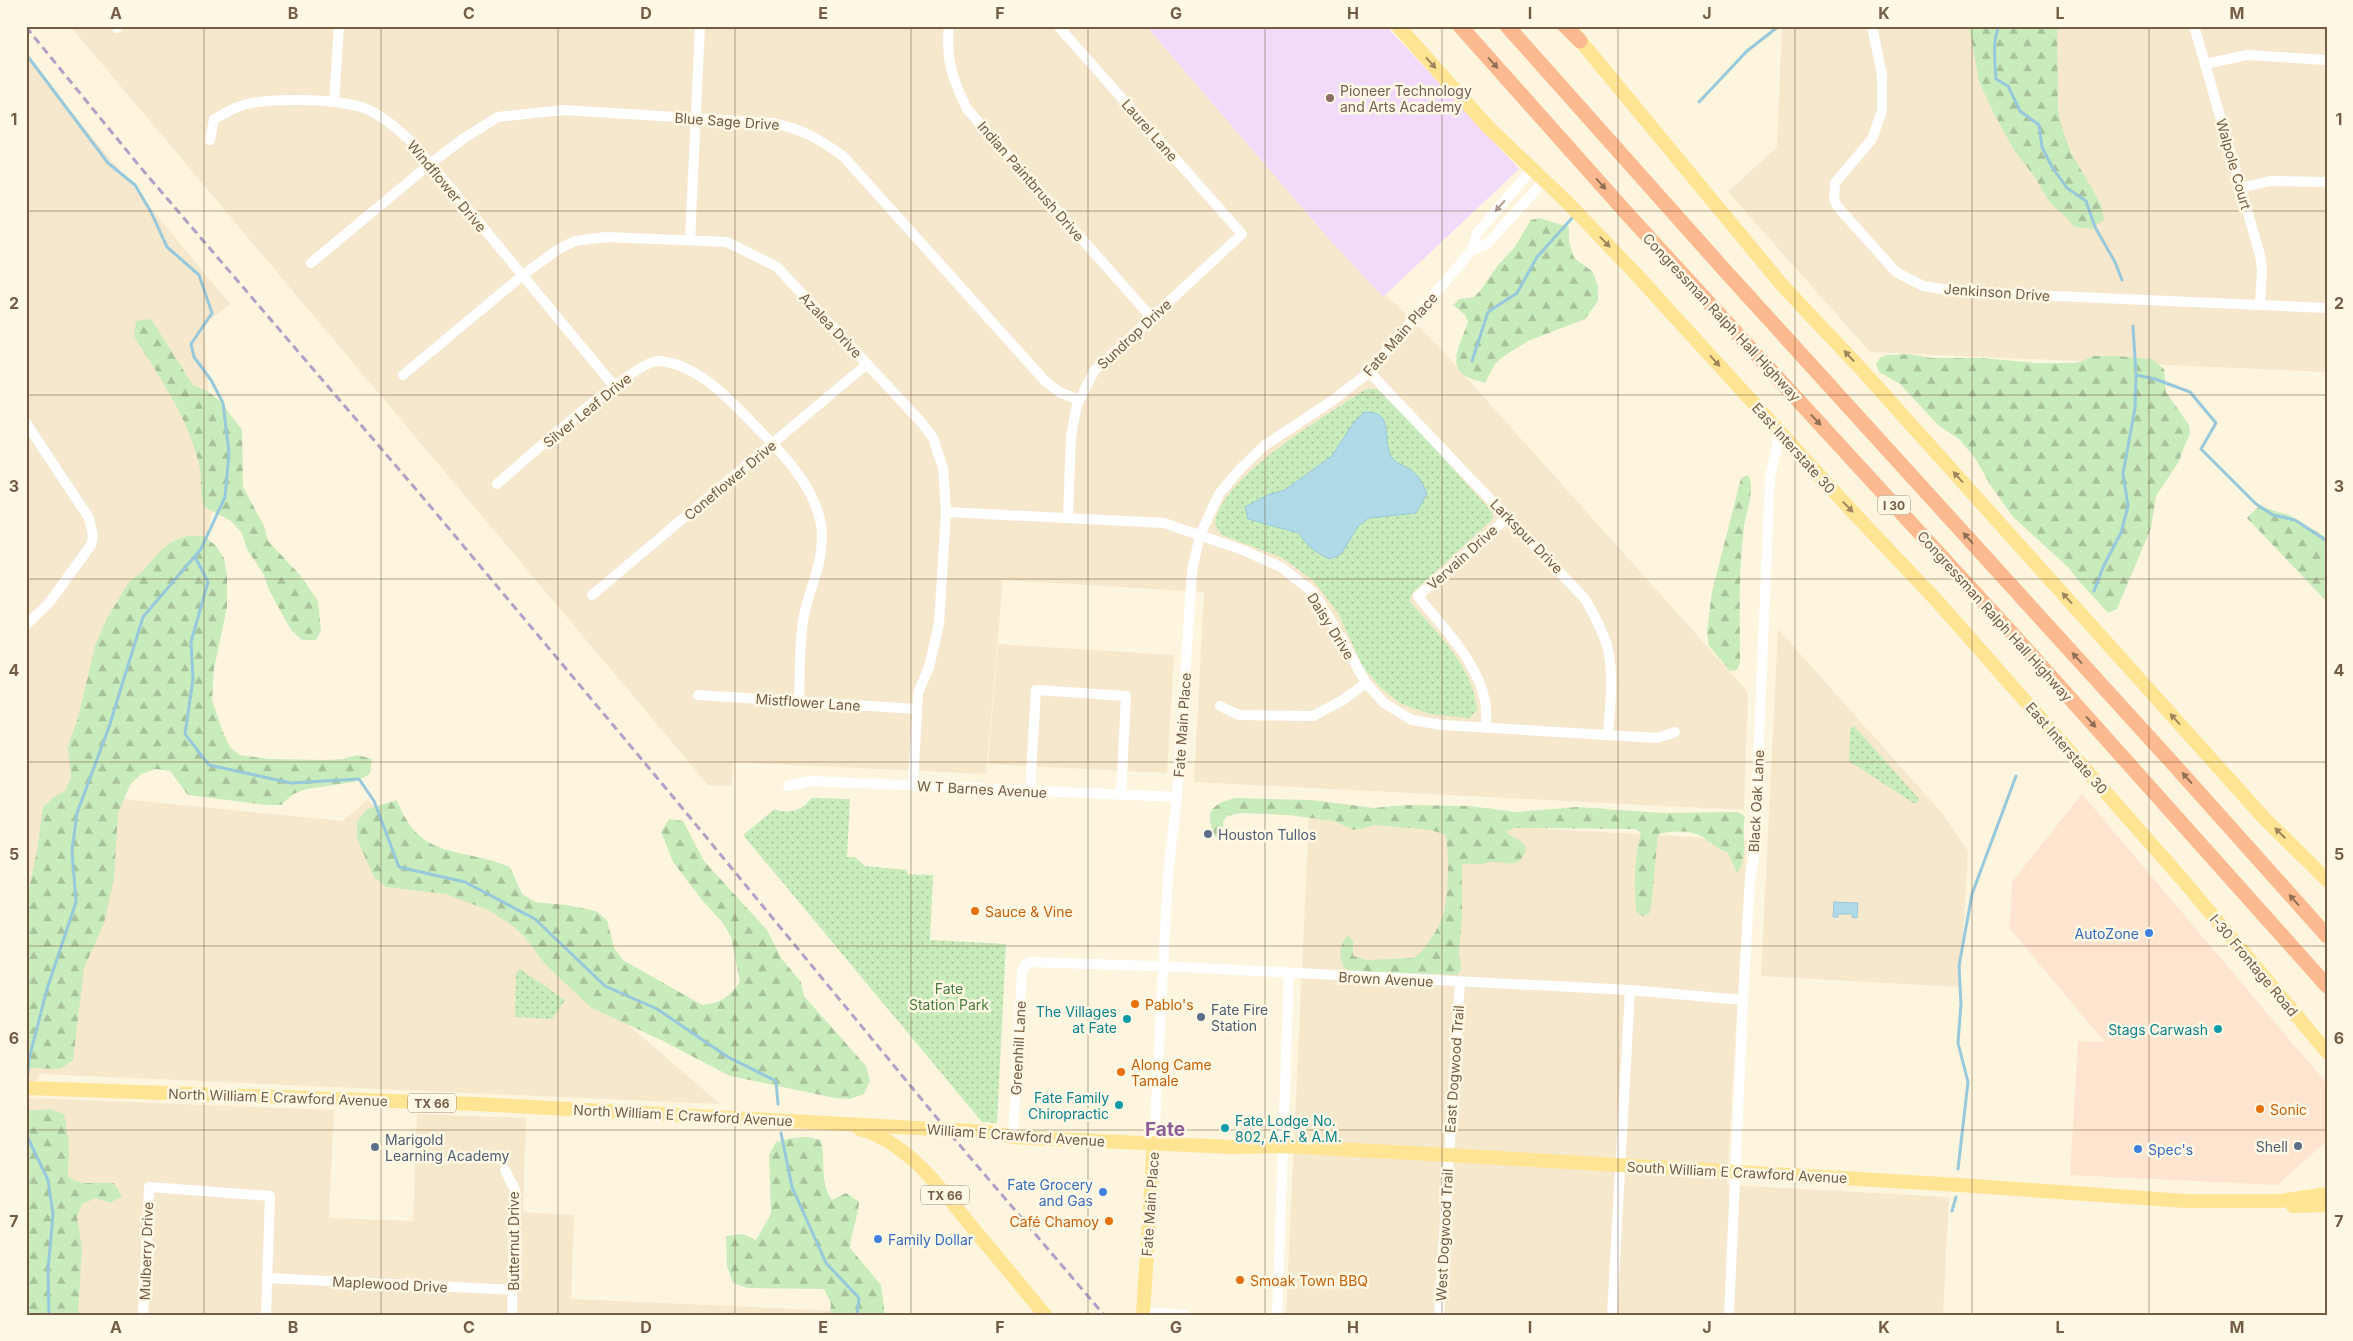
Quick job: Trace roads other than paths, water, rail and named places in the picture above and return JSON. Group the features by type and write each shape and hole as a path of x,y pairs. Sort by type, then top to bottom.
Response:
{"highway":[{"name":"Congressman Ralph Hall Highway","path":"1460,26 1631,218 2018,640 2327,986"},
{"name":"I 30","path":"1507,26 1728,274 2327,936"},
{"path":"1567,26 1580,41"}],"main road":[{"name":"East Interstate 30","path":"1398,26 1488,127 1634,272 1780,433 1938,602 2182,879"},
{"path":"1580,41 1782,285 1862,370 2264,818 2327,880"},
{"name":"I-30 Frontage Road","path":"2182,879 2327,1052"},
{"name":"North William E Crawford Avenue","path":"30,1088 451,1103 830,1122"},
{"name":"William E Crawford Avenue","path":"830,1122 989,1132 1013,1137 1232,1147"},
{"name":"TX 66","path":"830,1122 862,1129 879,1136 908,1156 934,1182 1045,1315"},
{"name":"Fate Main Place","path":"1143,1313 1154,1143"},
{"name":"South William E Crawford Avenue","path":"1232,1147 1282,1146 1448,1155 1734,1171 2176,1200 2242,1202"},
{"path":"2242,1202 2280,1200 2327,1194"},
{"path":"2242,1202 2280,1206 2327,1205"}],"street":[{"path":"334,102 339,26"},
{"path":"690,240 700,26"},
{"name":"Indian Paintbrush Drive","path":"948,26 948,56 953,82 968,108 1151,317"},
{"name":"Laurel Lane","path":"1058,26 1242,234"},
{"name":"Jenkinson Drive","path":"1872,26 1882,75 1882,111 1872,139 1863,152 1839,176 1833,191 1837,206 1896,272 1923,286 1961,292 2327,308"},
{"name":"Walpole Court","path":"2194,26 2260,255 2262,270 2260,304"},
{"path":"2205,64 2247,55 2327,60"},
{"name":"Windflower Drive","path":"210,140 214,119 240,106 296,100 334,102 364,108 389,122 414,144 614,386"},
{"name":"Blue Sage Drive","path":"311,263 430,164 464,138 498,117 563,110 773,123 793,127 817,137 843,156 1045,381 1059,392 1079,400"},
{"name":"Fate Main Place","path":"1154,1143 1168,874 1177,797 1192,571 1200,535 1219,494 1240,469 1265,446 1332,401 1369,372 1472,250 1477,233 1532,169"},
{"name":"Fate Main Place","path":"1472,250 1487,244 1544,181"},
{"path":"2241,188 2270,181 2327,182"},
{"name":"Sundrop Drive","path":"1068,518 1071,436 1079,400 1094,371 1242,234"},
{"name":"Azalea Drive","path":"403,374 523,275 557,250 575,241 606,237 727,242 777,267 933,438 943,468 946,512 939,624 929,667 918,694 913,786"},
{"name":"Silver Leaf Drive","path":"497,484 614,386 648,363 658,361 677,366 702,378 721,391 773,443 802,481 818,509 822,533 821,560 804,614 800,644 799,702"},
{"name":"Coneflower Drive","path":"592,595 867,364"},
{"name":"Larkspur Drive","path":"1369,372 1586,600 1598,622 1608,649 1611,682 1608,736"},
{"path":"26,423 30,441 89,518 92,526 91,545 49,603 26,625"},
{"name":"Black Oak Lane","path":"1729,1315 1743,1000 1750,880 1754,858 1770,477 1780,433"},
{"name":"Daisy Drive","path":"946,512 1164,523 1240,549 1281,567 1314,593 1366,683 1384,703 1412,720 1442,725 1608,736 1657,738 1675,732"},
{"name":"Vervain Drive","path":"1486,728 1485,702 1480,684 1470,662 1418,596 1508,517"},
{"path":"1220,706 1240,716 1313,716 1343,700 1366,683"},
{"path":"1030,791 1036,690 1126,696 1121,795"},
{"name":"Mistflower Lane","path":"698,695 918,709"},
{"name":"W T Barnes Avenue","path":"788,786 810,781 1177,797"},
{"name":"Brown Avenue","path":"1029,962 1630,990 1743,1000"},
{"name":"Greenhill Lane","path":"1013,1137 1022,972 1025,965 1029,962"},
{"path":"1277,1315 1290,974"},
{"name":"East Dogwood Trail","path":"1448,1155 1460,982"},
{"path":"1612,1315 1630,990"},
{"name":"West Dogwood Trail","path":"1439,1315 1448,1155"},
{"name":"Butternut Drive","path":"505,1170 515,1190 512,1315"},
{"name":"Mulberry Drive","path":"143,1315 149,1188 270,1196 267,1278"},
{"path":"266,1315 267,1278"},
{"name":"Maplewood Drive","path":"267,1278 513,1290"},
{"path":"1143,1313 1185,1315"}],"water":[{"path":"1365,412 1381,416 1386,427 1388,449 1391,456 1395,461 1415,473 1423,485 1427,494 1416,513 1369,518 1358,526 1341,554 1330,559 1312,549 1299,533 1248,519 1245,507 1268,495 1285,490 1332,456 1354,422"},
{"path":"1834,902 1858,903 1857,918 1852,917 1852,914 1838,914 1838,917 1833,917"}],"waterway":[{"path":"1699,102 1747,51 1779,26"},
{"path":"1999,26 1995,45 1996,79 2008,86 2020,111 2039,125 2042,147 2052,167 2067,188 2086,201 2095,227 2115,262 2122,280"},
{"path":"26,54 108,163 135,185 151,212 167,247 199,275 212,313 191,344 194,357 211,380 223,403 229,453 225,497 201,549 143,617 109,727 77,813 72,851 76,902 47,989 29,1059 27,1085"},
{"path":"1472,361 1488,312 1517,293 1537,257 1573,217"},
{"path":"2133,326 2136,375 2155,379 2190,392 2216,423 2201,449 2256,504 2273,515 2295,520 2327,541"},
{"path":"2094,591 2104,565 2121,533 2128,506 2123,474 2135,408 2136,375"},
{"path":"195,557 208,582 191,642 193,679 185,734 209,765 291,783 359,779 374,801 399,867 465,882 535,919 605,986 657,1009 728,1057 776,1081 778,1104"},
{"path":"1958,1169 1968,1082 1958,1043 1961,1004 1959,966 1972,894 2016,776"},
{"path":"26,1117 27,1136 48,1180 53,1214 48,1270 49,1315"},
{"path":"781,1133 792,1187 826,1263 859,1298 857,1315"},
{"path":"1952,1211 1956,1197"}],"railway":[{"path":"26,27 141,168 420,494 674,798 946,1129 1104,1315"}],"place":[{"name":"Pioneer Technology and Arts Academy","path":"1330,98"},
{"name":"Houston Tullos","path":"1208,834"},
{"name":"Sauce & Vine","path":"975,911"},
{"name":"AutoZone","path":"2149,933"},
{"name":"Pablo's","path":"1135,1004"},
{"name":"Fate Fire Station","path":"1201,1017"},
{"name":"The Villages at Fate","path":"1127,1019"},
{"name":"Stags Carwash","path":"2218,1029"},
{"name":"Along Came Tamale","path":"1121,1072"},
{"name":"Fate Family Chiropractic","path":"1119,1105"},
{"name":"Sonic","path":"2260,1109"},
{"name":"Fate Lodge No. 802, A.F. & A.M.","path":"1225,1128"},
{"name":"Shell","path":"2298,1146"},
{"name":"Marigold Learning Academy","path":"375,1147"},
{"name":"Spec's","path":"2138,1149"},
{"name":"Fate Grocery and Gas","path":"1103,1192"},
{"name":"Café Chamoy","path":"1109,1221"},
{"name":"Family Dollar","path":"878,1239"},
{"name":"Smoak Town BBQ","path":"1240,1280"}],"district":[{"name":"Fate","path":"1165,1129"}],"park label":[{"name":"Fate Station Park","path":"949,996"}]}
